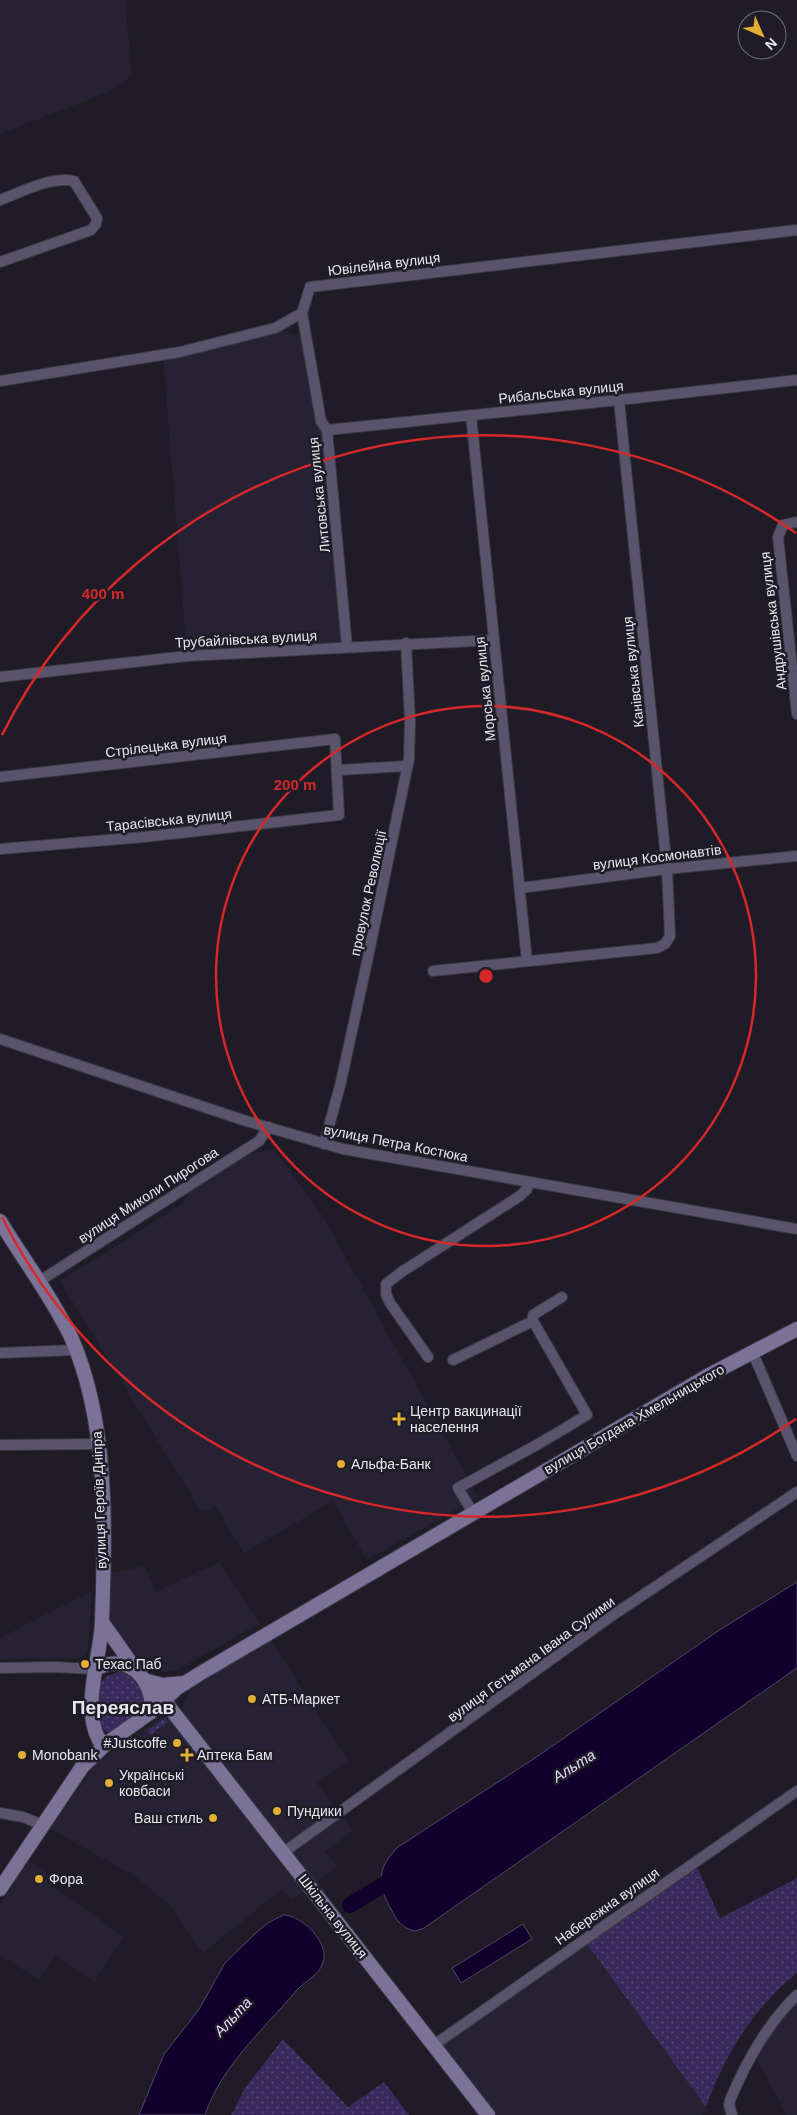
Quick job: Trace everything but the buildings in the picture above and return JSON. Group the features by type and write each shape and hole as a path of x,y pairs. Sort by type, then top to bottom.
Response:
{"main road":[{"name":"вулиця Героїв Дніпра","path":"0,1221 65,1327 76,1350 88,1385 99,1444 102,1522 102,1622 95,1669 93,1729"},
{"name":"вулиця Богдана Хмельницького","path":"108,1743 151,1712 184,1683 752,1351 797,1329"},
{"path":"102,1622 140,1675 152,1697 151,1712 178,1717 177,1699 184,1683"},
{"name":"вулиця Богдана Хмельницького","path":"95,1669 110,1664 122,1664 162,1685 184,1683"},
{"name":"Шкільна вулиця","path":"140,1675 164,1699 488,2115"},
{"path":"93,1729 99,1740 108,1743"},
{"path":"87,1761 93,1729"},
{"path":"0,1890 87,1761 108,1743"}],"street":[{"path":"0,200 50,182 74,181 97,218 96,224 91,230 0,262"},
{"name":"Ювілейна вулиця","path":"302,312 310,286 797,230"},
{"path":"0,381 180,352 275,328 302,312"},
{"name":"Литовська вулиця","path":"302,312 321,421 327,430 347,647"},
{"name":"Рибальська вулиця","path":"327,430 797,380"},
{"name":"Канівська вулиця","path":"527,961 657,948 668,940 670,931 667,869 619,400"},
{"name":"Морська вулиця","path":"472,415 527,961"},
{"name":"Андрушівська вулиця","path":"797,522 783,525 778,537 795,673 797,714"},
{"name":"Трубайлівська вулиця","path":"0,677 187,656 406,643 494,640"},
{"name":"провулок Революції","path":"324,1144 340,1086 368,962 410,749 406,643"},
{"name":"Стрілецька вулиця","path":"0,777 335,739 338,770"},
{"path":"338,770 407,766"},
{"name":"Тарасівська вулиця","path":"0,849 174,834 340,815 338,770"},
{"name":"вулиця Космонавтів","path":"520,888 667,869 797,856"},
{"path":"433,971 527,961"},
{"name":"вулиця Петра Костюка","path":"0,1039 324,1144 368,1154 797,1229"},
{"name":"вулиця Миколи Пирогова","path":"38,1282 259,1141 269,1127"},
{"path":"428,1357 390,1303 386,1294 386,1284 403,1271 520,1196 527,1189 529,1182"},
{"path":"453,1360 533,1321 533,1315 562,1297"},
{"name":"вулиця Богдана Хмельницького","path":"473,1513 458,1488 540,1443 587,1414 533,1321"},
{"path":"0,1353 76,1350"},
{"path":"752,1351 797,1456"},
{"path":"0,1445 99,1444"},
{"name":"вулиця Гетьмана Івана Сулими","path":"284,1852 613,1615 797,1492"},
{"path":"0,1668 53,1666 95,1669"},
{"name":"Набережна вулиця","path":"434,2045 797,1791"},
{"path":"0,1813 23,1817 43,1825"},
{"path":"732,2115 729,2105 730,2100 747,2067 774,2021 797,1995"}],"shaded area":[{"path":"0,0 125,0 132,76 108,92 0,134"},
{"path":"275,328 306,337 327,430 347,647 187,656 163,355"},
{"path":"275,1150 324,1218 478,1497 367,1560 333,1501 244,1553 215,1506 202,1513 60,1281 184,1203 190,1188 250,1154"},
{"path":"219,1562 260,1623 175,1671 161,1672 146,1668 113,1627 109,1617 111,1573 145,1566 155,1592"},
{"path":"92,1591 87,1652 81,1658 0,1659 0,1638"},
{"path":"271,1640 348,1761 317,1783 353,1831 325,1851 338,1867 293,1899 281,1890 203,1953 170,1905 132,1874 50,1829 97,1763 163,1716 175,1720 191,1687"},
{"path":"119,1672 135,1680 146,1705 142,1711 114,1731 107,1732 103,1729 99,1715 101,1683 107,1676"},
{"path":"165,1718 168,1722 150,1735 147,1731"},
{"path":"29,1861 58,1881 54,1887 124,1937 94,1982 55,1956 39,1980 0,1955 0,1904"},
{"path":"698,1869 720,1918 797,1878 797,1973 767,2001 742,2034 722,2069 706,2107 587,1944 691,1870"},
{"path":"584,1939 709,2110 702,2115 488,2115 434,2045"},
{"path":"797,1995 797,2115 787,2115 754,2054"},
{"path":"283,2039 348,2107 384,2082 409,2115 231,2115 245,2088"}],"water":[{"path":"797,1582 797,1668 424,1928 415,1931 403,1926 398,1921 387,1902 381,1878 382,1870 398,1847 535,1758 718,1631"},
{"path":"283,1915 298,1920 313,1931 322,1947 324,1955 319,1971 297,1990 245,2048 222,2080 212,2097 205,2115 139,2115 164,2054 198,2011 225,1963 257,1932 268,1923"},
{"path":"523,1924 532,1939 461,1983 452,1968"}],"waterway":[{"name":"Альта","path":"350,1905 399,1875"}],"place":[{"name":"Центр вакцинації населення","path":"399,1419"},
{"name":"Альфа-Банк","path":"341,1464"},
{"name":"Техас Паб","path":"85,1664"},
{"name":"АТБ-Маркет","path":"252,1699"},
{"name":"#Justcoffe","path":"177,1743"},
{"name":"Monobank","path":"22,1755"},
{"name":"Аптека Бам","path":"187,1755"},
{"name":"Українські ковбаси","path":"109,1783"},
{"name":"Пундики","path":"277,1811"},
{"name":"Ваш стиль","path":"213,1818"},
{"name":"Фора","path":"39,1879"}],"district":[{"name":"Переяслав","path":"123,1707"}]}
